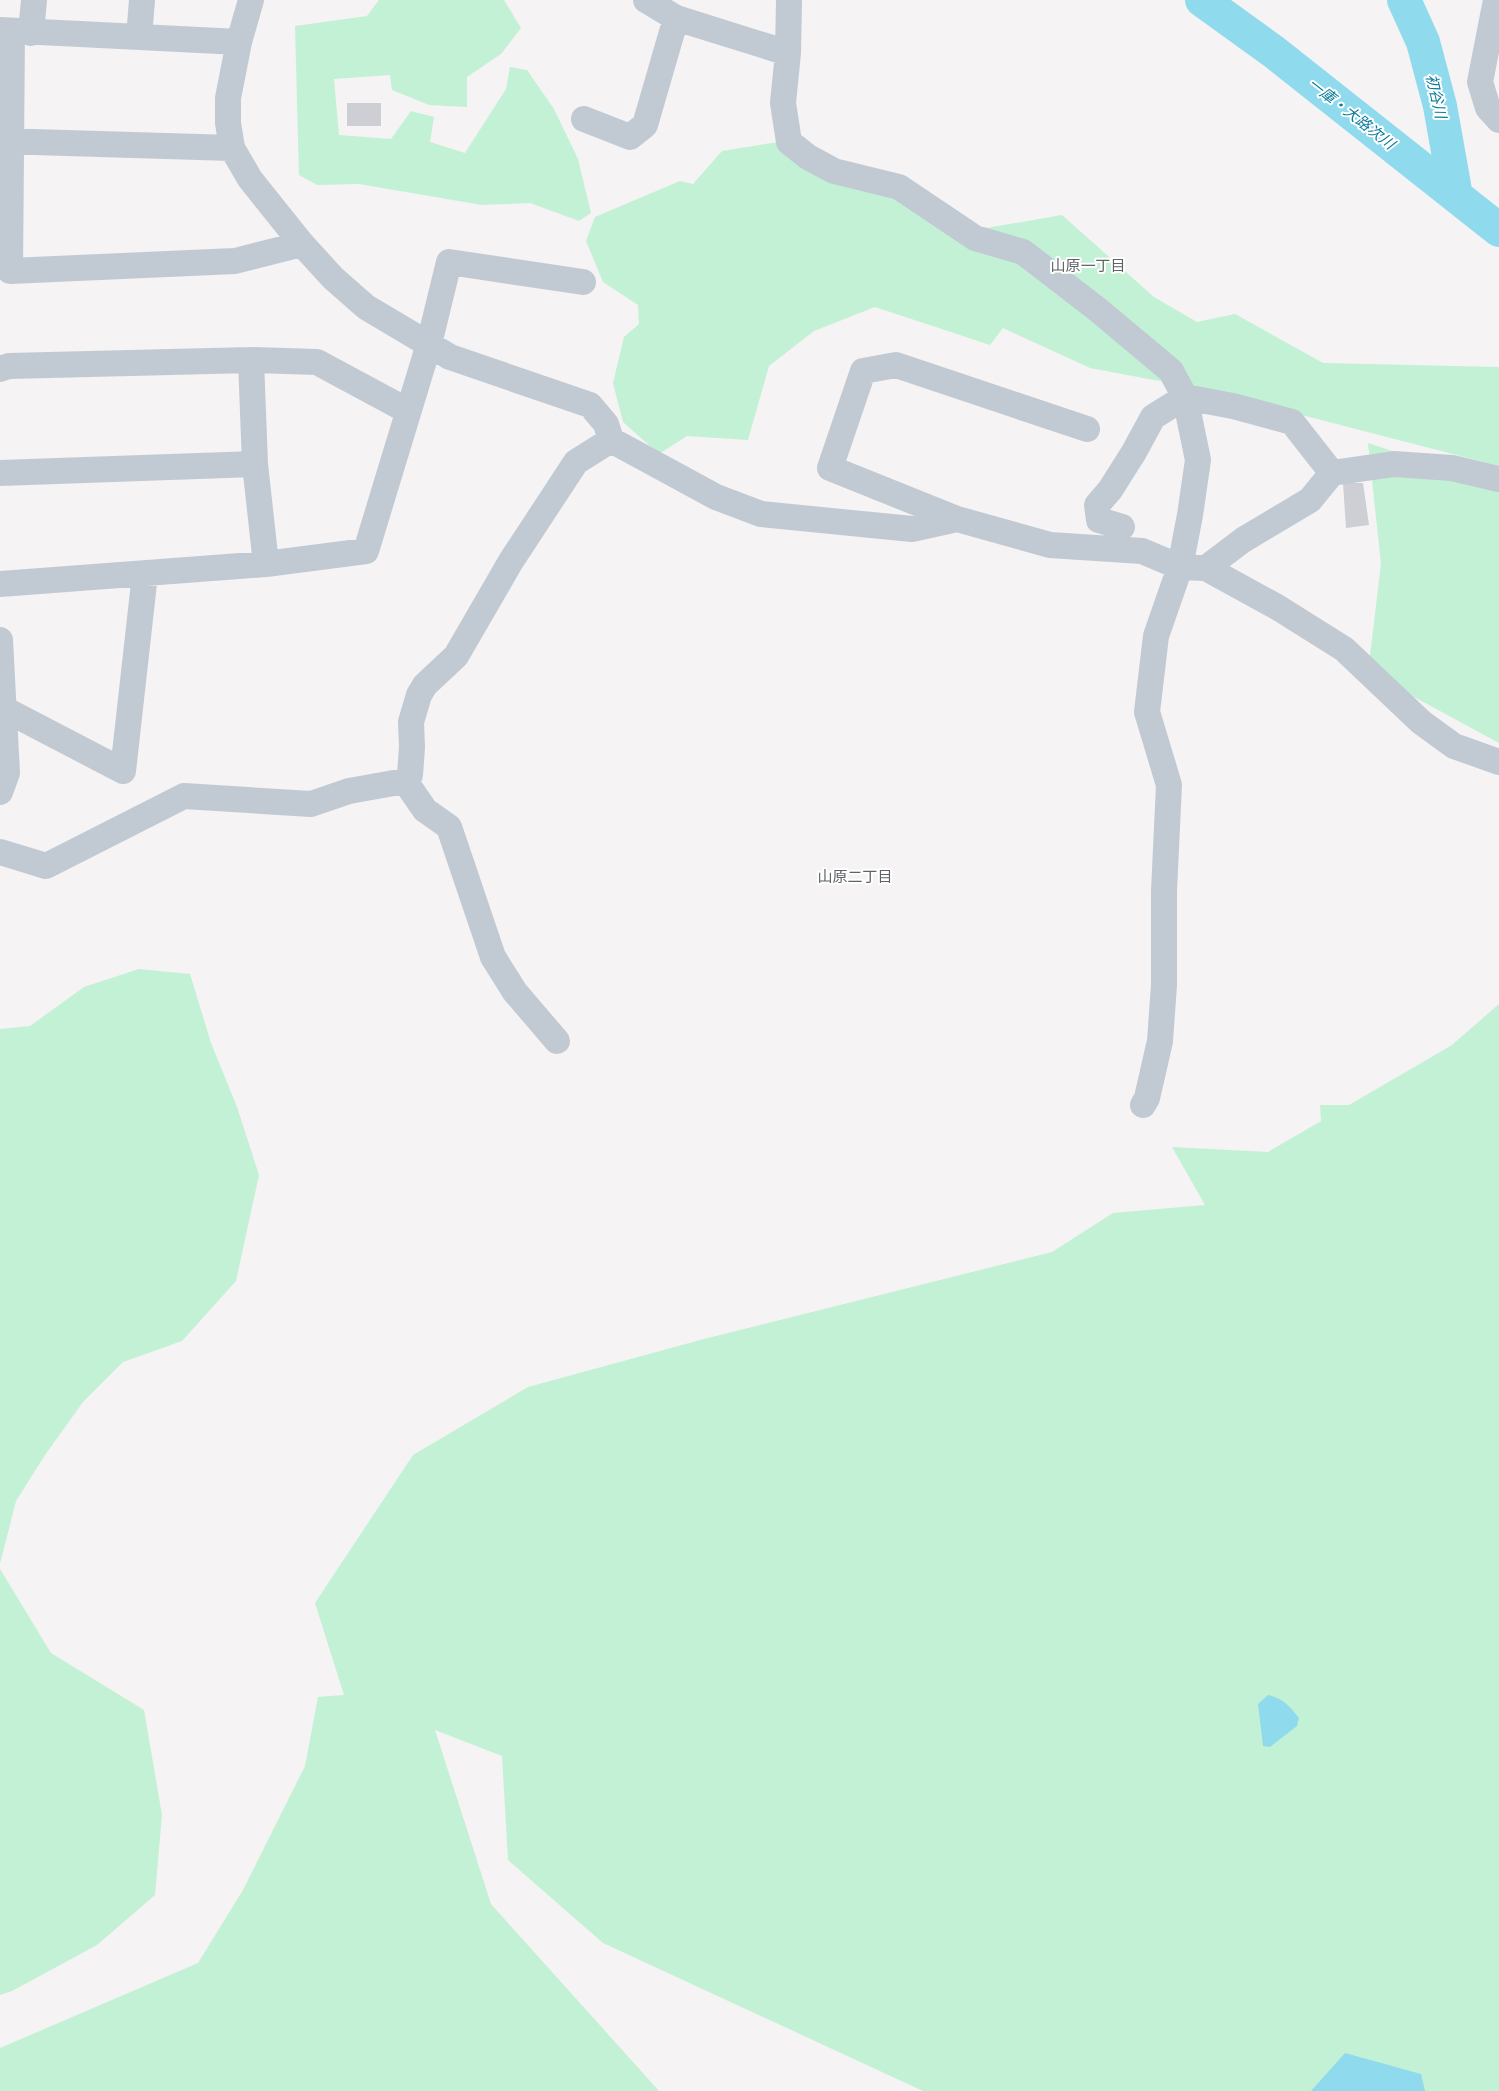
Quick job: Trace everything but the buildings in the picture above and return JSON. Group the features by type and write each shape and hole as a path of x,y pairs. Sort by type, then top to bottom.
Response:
{"street":[{"path":"34,0 14,32 5,142 10,271 235,261 302,244"},
{"path":"139,38 142,0"},
{"path":"251,0 239,42 228,98 228,123 232,148 250,178 302,244 333,278 366,307 450,357 590,405 606,424 611,440 716,497 761,514 912,529 957,519"},
{"path":"646,0 676,18 788,53"},
{"path":"789,0 788,53 783,103 789,142 808,157 834,170 900,187 975,238 1023,252 1097,309 1171,371 1185,397 1198,460 1180,567 1156,636 1147,712 1169,785 1164,891 1164,986 1160,1041 1147,1098 1143,1105"},
{"path":"1496,0 1480,82 1488,108 1499,120"},
{"path":"584,119 630,137 645,125 676,18"},
{"path":"14,32 239,42"},
{"path":"5,142 232,148"},
{"path":"0,584 266,564 366,551 429,344 449,262 584,282"},
{"path":"0,369 18,366 251,360 318,362 408,411"},
{"path":"251,360 255,464 266,564"},
{"path":"1087,429 896,365 863,371 830,468 957,519 1050,545 1142,551 1180,567 1206,568 1269,602 1344,649 1421,722 1454,746 1499,762"},
{"path":"1122,527 1099,520 1097,505 1110,490 1153,417 1185,397 1233,406 1292,422 1332,473"},
{"path":"0,852 46,866 184,796 311,804 349,792 405,781 410,775 411,722 422,690 456,656 511,561 576,462 611,440"},
{"path":"0,474 255,464"},
{"path":"1206,568 1243,540 1310,500 1332,473 1394,464 1452,468 1499,479"},
{"path":"4,709 123,771 146,574"},
{"path":"0,640 7,773 0,792"},
{"path":"405,781 425,810 449,827 493,957 515,992 557,1041"}],"green space":[{"path":"379,0 504,0 521,28 501,54 467,77 467,107 429,105 392,90 390,75 334,79 339,135 391,139 411,111 434,117 430,142 465,153 506,89 510,67 527,70 554,109 578,159 591,213 579,221 530,203 482,205 359,184 317,185 299,175 295,26 367,16"},
{"path":"778,142 889,191 952,234 1062,215 1154,297 1197,322 1235,314 1323,363 1499,367 1499,466 1197,388 1090,368 1003,328 990,345 875,307 814,331 769,366 748,440 687,436 659,454 623,422 613,383 624,337 639,324 638,305 603,282 586,241 595,217 680,181 693,184 722,151"},
{"path":"1368,443 1499,486 1499,743 1368,672 1381,564"},
{"path":"139,969 190,974 211,1043 237,1107 259,1175 236,1281 182,1341 123,1362 83,1402 45,1455 16,1501 0,1564 0,1029 30,1026 84,987"},
{"path":"1499,1004 1499,2091 923,2091 603,1943 508,1860 502,1756 435,1730 491,1904 659,2091 0,2091 0,2048 198,1963 243,1890 305,1766 318,1697 344,1695 315,1603 413,1455 528,1387 704,1339 1052,1252 1113,1213 1205,1205 1172,1147 1268,1152 1321,1121 1320,1105 1349,1105 1452,1045"},
{"path":"0,1569 51,1653 144,1710 162,1815 155,1895 97,1945 12,1991 0,1995"}],"water":[{"path":"1268,1695 1285,1703 1299,1718 1297,1726 1270,1747 1263,1746 1258,1704"},
{"path":"1345,2053 1421,2074 1425,2091 1311,2091"}],"waterway":[{"name":"一庫・大路次川","path":"1202,0 1274,52 1499,230"},
{"name":"初谷川","path":"1404,0 1423,42 1440,106 1456,196"}],"district":[{"name":"山原一丁目","path":"1088,265"},
{"name":"山原二丁目","path":"855,876"}]}
